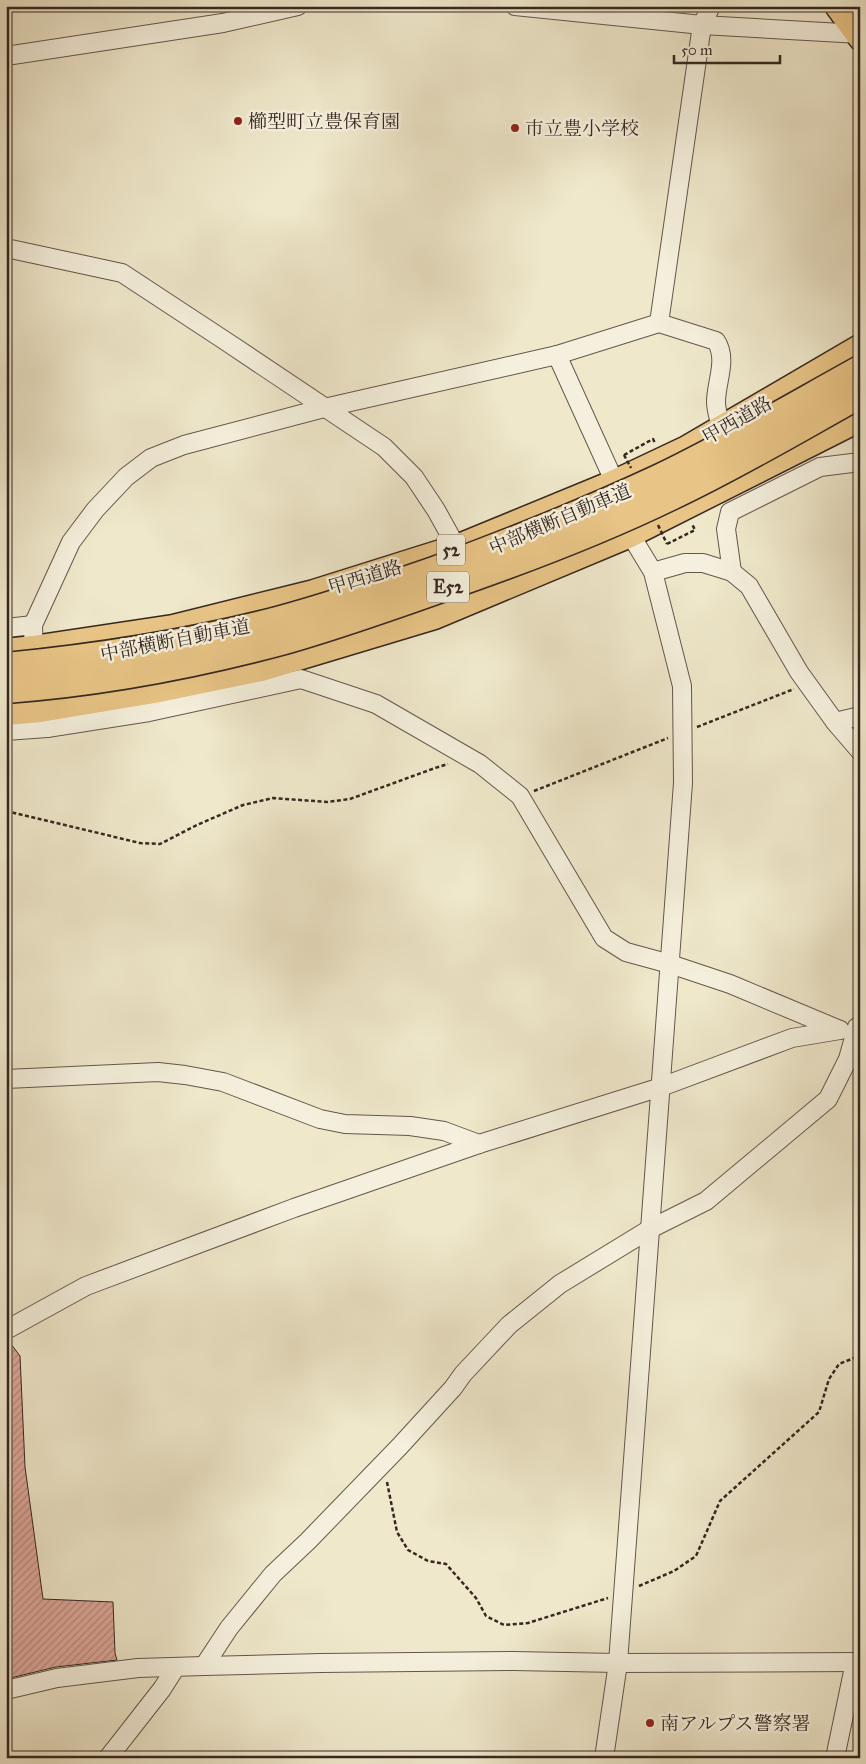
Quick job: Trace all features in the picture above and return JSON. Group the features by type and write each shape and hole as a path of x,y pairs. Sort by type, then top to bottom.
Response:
{"highway":[{"name":"甲西道路","path":"6,652 33,637 173,628 314,593 457,548 615,483 687,449 860,348"},
{"name":"中部横断自動車道","path":"6,666 94,656 182,641 276,620 380,589 525,536 594,507 694,459 860,369"},
{"name":"中部横断自動車道","path":"6,690 97,680 185,665 281,642 374,613 533,557 605,527 704,480 860,396"},
{"path":"6,712 43,718 154,690 261,668 425,619 630,534 860,418"}],"main road":[{"path":"836,6 859,35"}],"street":[{"path":"6,56 223,23 298,6"},
{"path":"515,6 636,12 702,25 859,35"},
{"path":"659,323 702,25 711,6"},
{"path":"6,248 122,273 384,447 414,477 436,510 457,548"},
{"path":"43,718 33,637 71,542 95,510 126,477 151,458 184,445 324,408 557,355 659,323 716,341 721,349 716,403 721,429"},
{"path":"557,355 615,483 630,534 653,572 682,686 684,732 683,783 618,1664 604,1758"},
{"path":"732,572 726,529 730,512 820,467 860,462"},
{"path":"653,572 685,562 703,563 732,572 749,586 807,684 835,722 860,751"},
{"path":"6,628 33,637"},
{"path":"6,731 43,718 149,712 301,678 376,704 472,759 520,796 604,938 626,952 730,984 852,1028"},
{"path":"835,722 860,716"},
{"path":"6,1330 86,1286 294,1208 479,1144 661,1087 792,1038 852,1028"},
{"path":"204,1666 229,1628 272,1574 308,1541 400,1446 509,1325 560,1284 650,1230 706,1200 828,1100 848,1059 852,1028"},
{"path":"6,1079 158,1072 185,1075 223,1082 320,1119 345,1124 410,1126 444,1131 479,1144"},
{"path":"6,1690 57,1678 138,1668 321,1663 513,1661 618,1664 857,1662 835,1758"},
{"path":"108,1758 162,1689 176,1667"}],"path":[{"path":"667,544 695,530 692,524 685,527"},
{"path":"520,796 807,684"},
{"path":"6,811 140,843 160,844 197,824 243,805 273,798 327,802 350,798 434,768 472,759"}],"building":[{"path":"8,1340 20,1356 25,1467 43,1599 113,1602 115,1653 117,1660 56,1667 6,1679 6,1341"}],"place":[{"name":"櫛型町立豊保育園","path":"238,121"},
{"name":"市立豊小学校","path":"515,128"},
{"name":"南アルプス警察署","path":"650,1723"}]}
